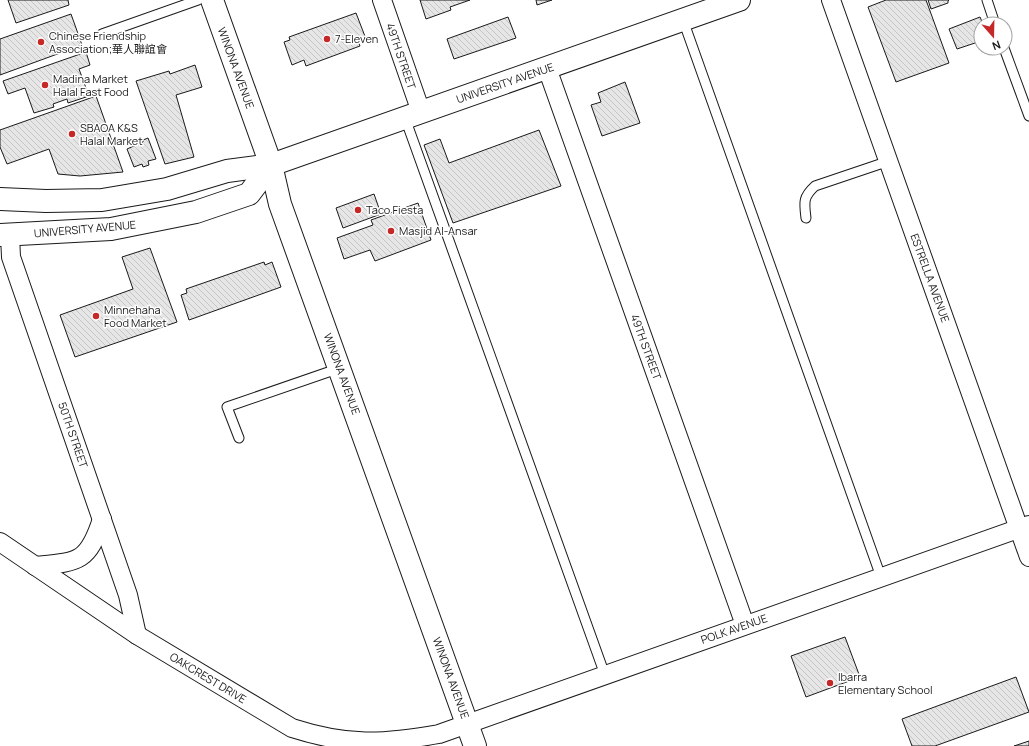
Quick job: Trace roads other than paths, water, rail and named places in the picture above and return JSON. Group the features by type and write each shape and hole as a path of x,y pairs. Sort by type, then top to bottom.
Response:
{"main road":[{"name":"WINONA AVENUE","path":"212,0 271,165 280,204 476,746"},
{"name":"UNIVERSITY AVENUE","path":"0,199 46,201 102,200 167,189 227,171 271,165 739,0"},
{"name":"UNIVERSITY AVENUE","path":"5,235 111,229 196,212 250,194 271,165"},
{"path":"111,229 114,217 122,212 148,207 159,200 167,189"}],"street":[{"name":"49TH STREET","path":"382,0 413,115"},
{"name":"ESTRELLA AVENUE","path":"831,0 1024,527 1029,557"},
{"name":"49TH STREET","path":"547,68 745,625"},
{"name":"50TH STREET","path":"5,235 25,300 128,595 137,635"},
{"path":"35,566 67,563 78,559 88,551 96,539 102,519"},
{"name":"POLK AVENUE","path":"439,734 1024,527"},
{"name":"OAKCREST DRIVE","path":"0,542 137,635 292,728 318,741 386,744 439,734"}],"lane":[{"path":"102,34 198,0"},
{"path":"987,0 992,16"},
{"path":"683,20 881,577"},
{"path":"1007,56 1029,116"},
{"path":"413,115 605,675"},
{"path":"806,218 804,203 806,194 816,186 889,161"},
{"path":"239,438 227,407 340,368"}],"place":[{"name":"7-Eleven","path":"327,39"},
{"name":"Chinese Friendship Association;華人聯誼會","path":"41,42"},
{"name":"Madina Market Halal Fast Food","path":"45,85"},
{"name":"SBAOA K&S Halal Market","path":"72,134"},
{"name":"Taco Fiesta","path":"358,210"},
{"name":"Masjid Al-Ansar","path":"391,231"},
{"name":"Minnehaha Food Market","path":"96,316"},
{"name":"Ibarra Elementary School","path":"830,683"}]}
